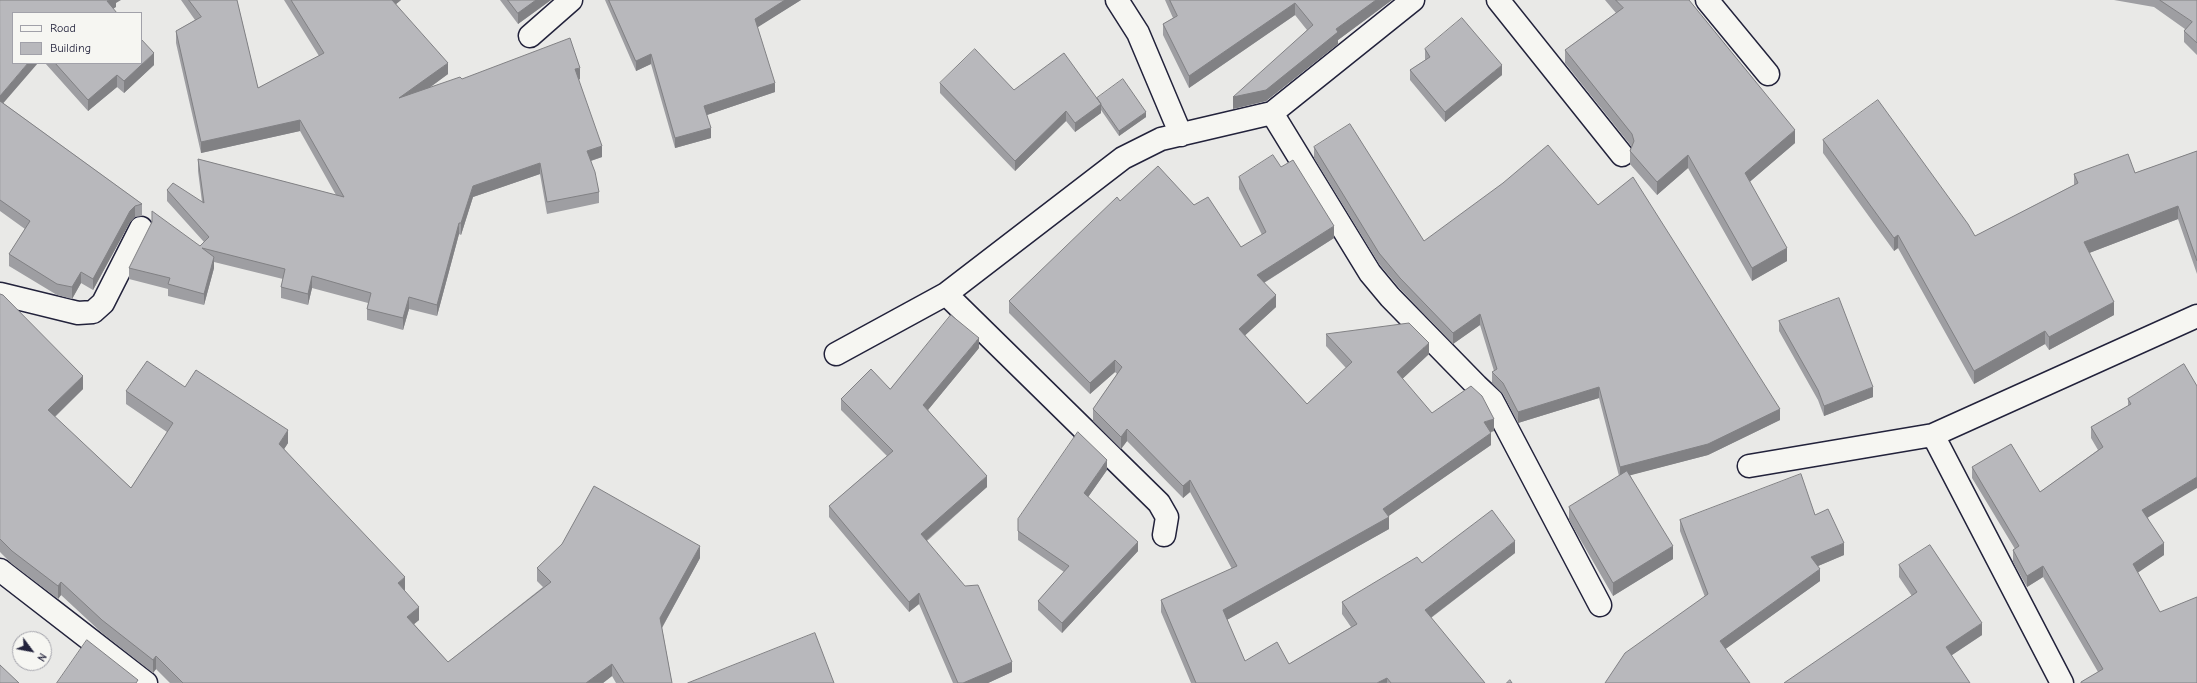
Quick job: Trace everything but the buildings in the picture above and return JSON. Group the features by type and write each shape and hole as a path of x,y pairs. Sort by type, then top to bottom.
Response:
{"street":[{"path":"530,36 571,0"},
{"path":"1117,0 1138,33 1181,135"},
{"path":"836,354 946,294 1123,158 1161,139 1272,113 1413,0"},
{"path":"1498,0 1622,155"},
{"path":"1707,0 1768,74"},
{"path":"1272,113 1370,272 1390,297 1492,400 1600,604"},
{"path":"0,294 78,313 93,312 103,303 141,228"},
{"path":"946,294 1159,503 1167,517 1164,535"},
{"path":"1749,466 1933,435 2197,316"},
{"path":"1933,435 2062,683"},
{"path":"0,570 146,683"}]}
